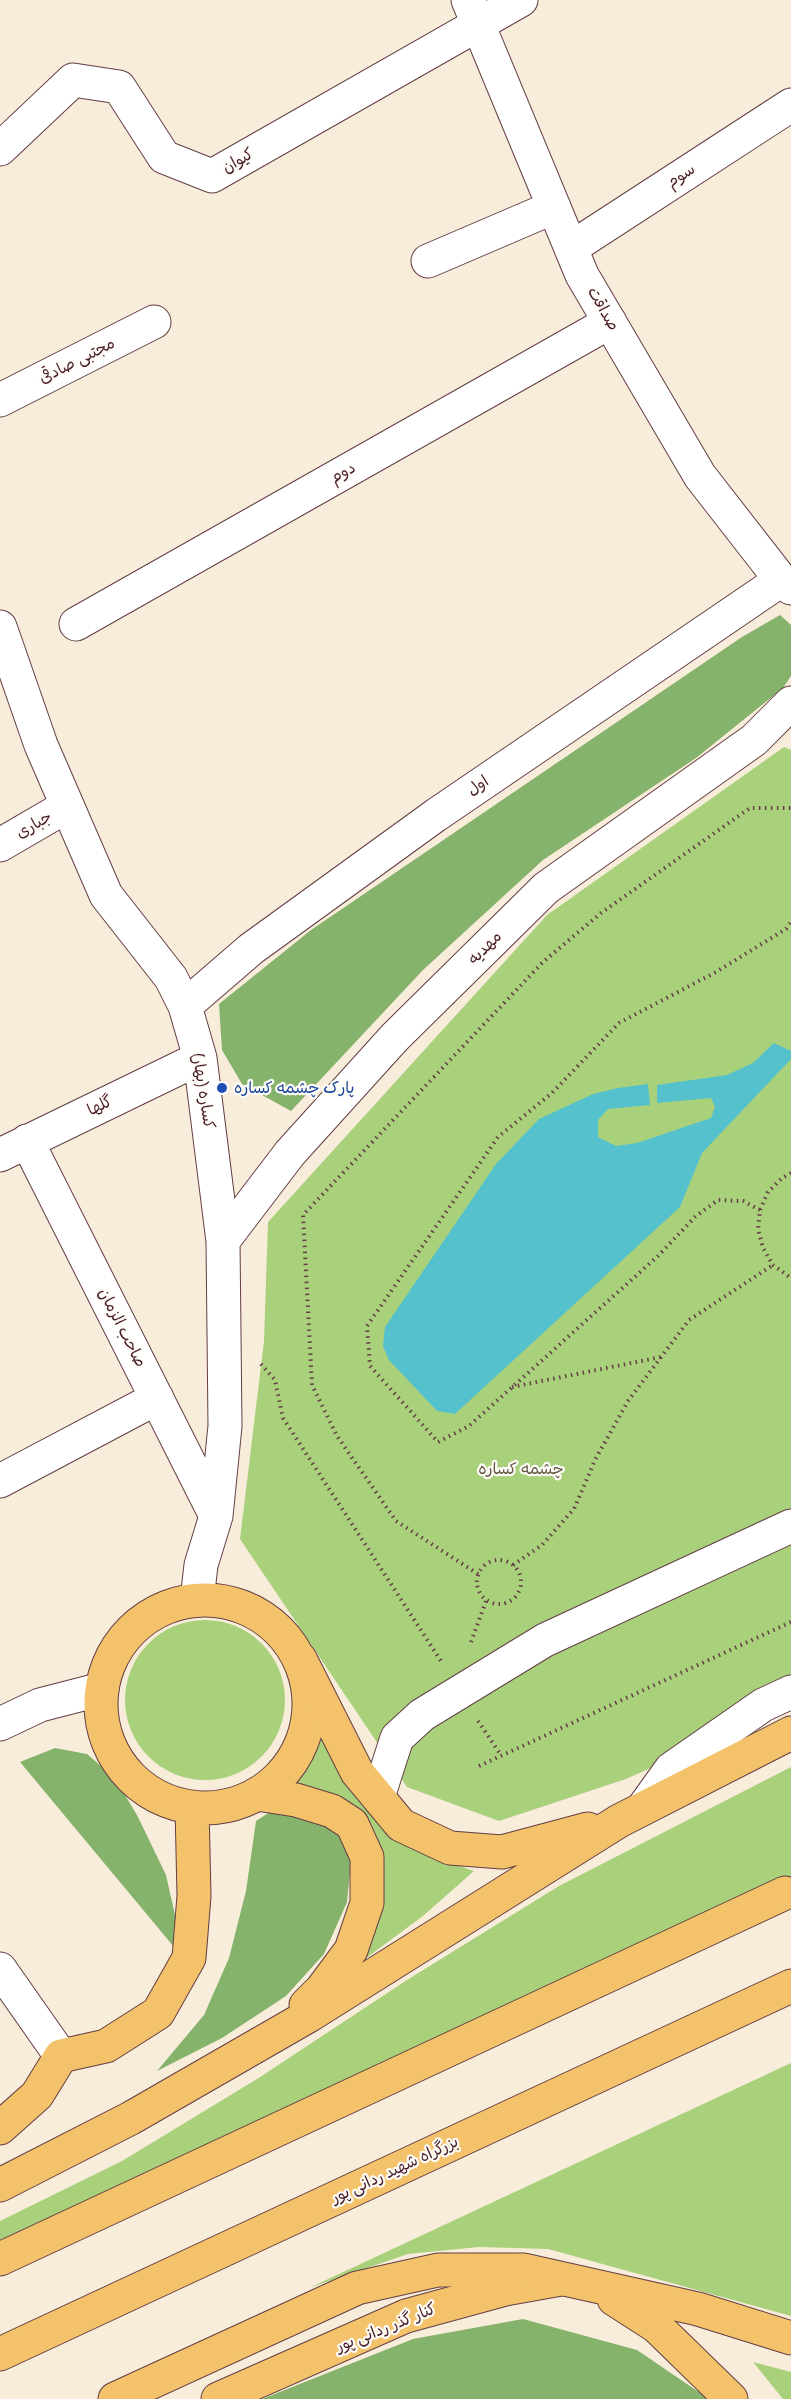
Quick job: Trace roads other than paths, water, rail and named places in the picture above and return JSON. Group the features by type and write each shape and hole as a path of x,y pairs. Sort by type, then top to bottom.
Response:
{"main road":[{"path":"300,1659 309,1689 309,1720 299,1749 282,1775 257,1794 219,1807 192,1807 165,1800 141,1786 122,1767 109,1743 102,1716 102,1689 110,1662 124,1638 145,1619 170,1606 197,1600 229,1602 258,1614 282,1633 300,1659 357,1772 401,1825 450,1848 502,1852 631,1814"},
{"path":"0,2185 131,2118 276,2034 631,1814 791,1732"},
{"path":"257,1794 296,1800 332,1811 352,1824 367,1857 367,1903 351,1950 322,1989 276,2034"},
{"path":"0,2128 38,2096 61,2056 106,2046 158,2013 189,1958 194,1896 192,1807"},
{"path":"0,2259 785,1893"},
{"name":"بزرگراه شهید ردانی پور","path":"0,2354 791,1986"},
{"path":"115,2399 357,2288 438,2270 524,2270 698,2309 791,2338"},
{"name":"کنار گذر ردانی پور","path":"218,2399 406,2316 505,2289 561,2279"},
{"path":"597,2288 656,2326 730,2399"}],"street":[{"path":"473,12 520,0"},
{"name":"کیوان","path":"0,149 73,80 119,87 164,157 212,176 473,12"},
{"name":"صداقت","path":"473,12 582,275 700,476 786,584"},
{"name":"سوم","path":"571,248 791,105"},
{"path":"428,261 554,207"},
{"name":"مجتبی صادقی","path":"0,400 154,322"},
{"name":"دوم","path":"76,624 610,322"},
{"name":"اول","path":"185,1006 251,949 436,815 786,584"},
{"name":"کساره (بهار)","path":"0,627 41,745 106,895 171,978 185,1006 200,1058 223,1241 225,1426 216,1516 201,1565 197,1600"},
{"name":"مهدیه","path":"223,1241 290,1153 388,1046 546,888 754,740 791,703"},
{"name":"جباری","path":"0,844 67,806"},
{"name":"گلها","path":"14,1148 200,1058"},
{"name":"صاحب الزمان","path":"14,1148 157,1398 216,1516"},
{"path":"0,1481 157,1398"},
{"path":"378,1797 397,1738 422,1715 545,1640 791,1526"},
{"path":"0,1724 40,1705 102,1689"},
{"path":"631,1814 671,1769 763,1705 791,1692"},
{"path":"0,1969 61,2056"}],"water":[{"path":"774,1043 791,1051 791,1059 702,1153 680,1207 455,1414 437,1411 389,1360 383,1346 385,1327 496,1164 539,1119 593,1094 618,1088 648,1084 650,1105 608,1109 598,1120 598,1137 616,1146 637,1143 711,1118 715,1107 711,1098 657,1103 657,1085 727,1075 753,1063"}],"place":[{"name":"پارک چشمه کساره","path":"222,1088"}],"park label":[{"name":"چشمه کساره","path":"521,1469"}]}
